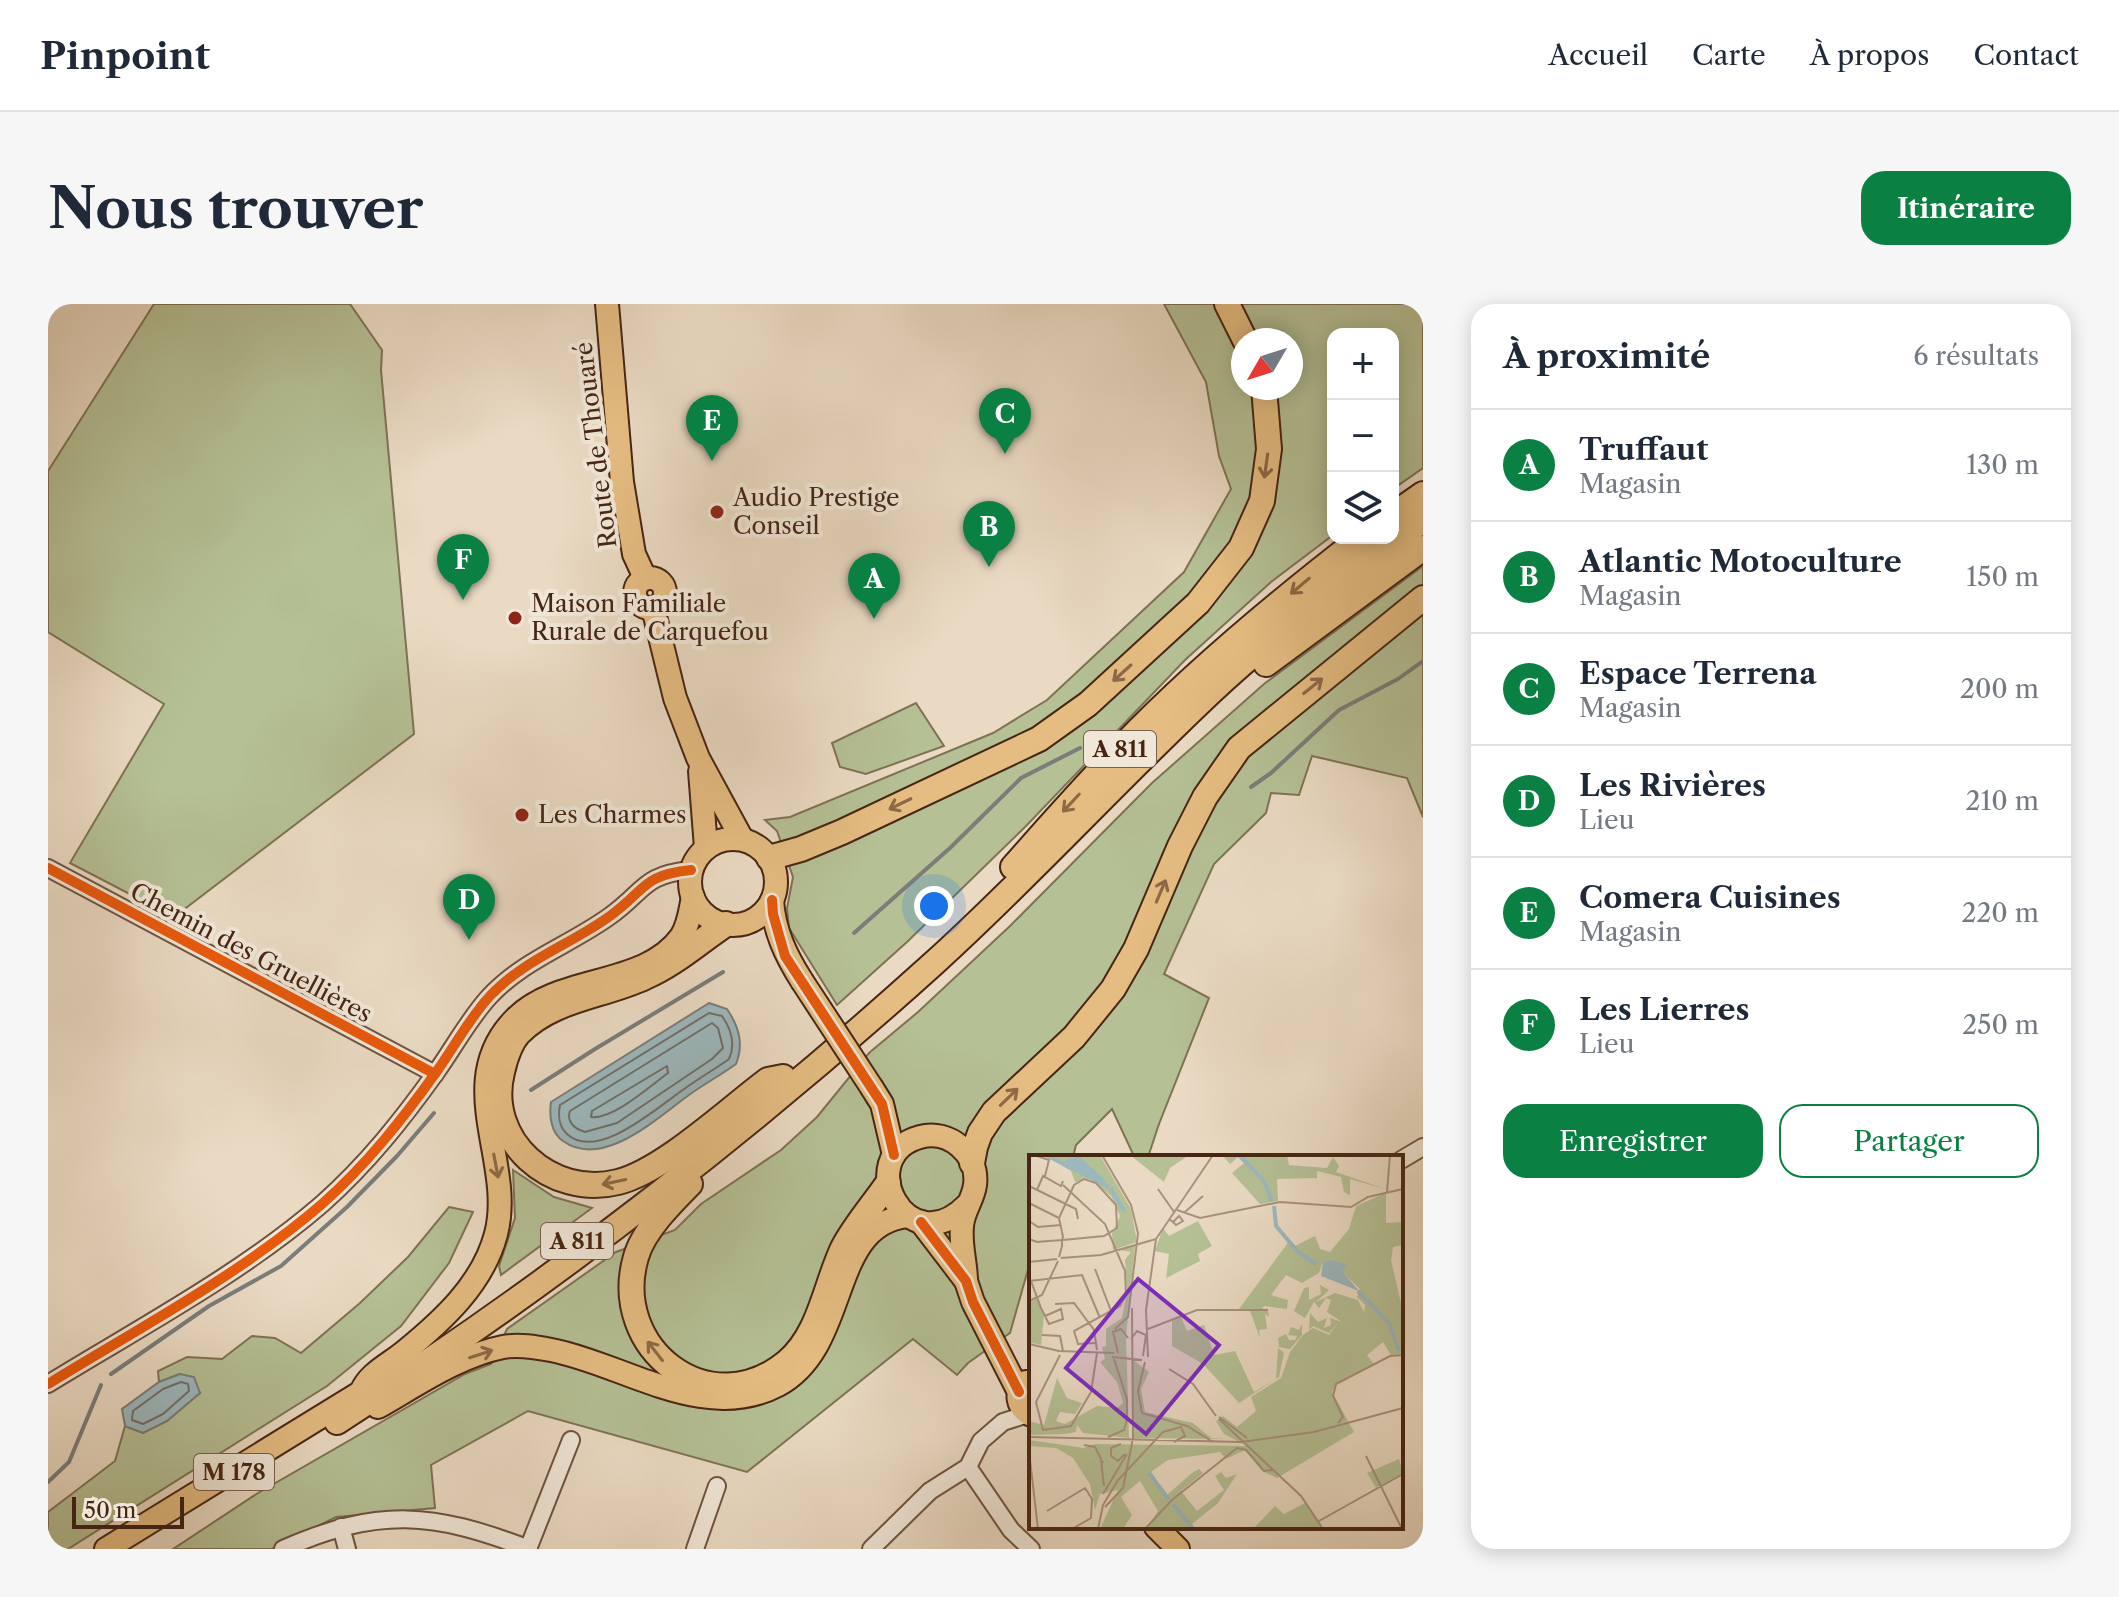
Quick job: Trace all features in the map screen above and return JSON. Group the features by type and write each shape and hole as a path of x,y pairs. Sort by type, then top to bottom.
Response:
{"highway":[{"path":"1227,304 1239,328"},
{"path":"769,858 842,832 1039,739 1088,704 1198,603 1241,548 1262,501 1269,449 1265,400"},
{"path":"1399,511 1423,494"},
{"name":"A 811","path":"337,1422 533,1288 721,1146 936,961 1267,642 1423,520"},
{"name":"A 811","path":"361,1392 464,1323 633,1199 783,1077 896,979 999,882 1124,745 1174,696 1274,608 1354,544"},
{"path":"1136,765 1153,760 1192,723 1266,664 1423,548"},
{"path":"972,1163 980,1133 994,1112 1074,1037 1113,989 1136,949 1180,846 1205,797 1239,748 1423,598"},
{"path":"730,924 646,977 564,1003 541,1015 517,1035 505,1059 499,1085 500,1109 507,1131 520,1152 539,1169 564,1181 587,1186 619,1182 652,1167 768,1080 783,1077"},
{"path":"721,1146 710,1164 653,1226 636,1256 633,1284 632,1299 639,1328 655,1353 669,1367 697,1382 729,1386 764,1378 789,1361 810,1336 833,1271 849,1237 888,1183"}],"main road":[{"name":"Route de Thouaré","path":"607,304 622,482 634,554 645,578 658,580 665,591 662,602 653,608 675,698 698,758"},
{"path":"698,758 742,839"},
{"path":"698,758 706,848"},
{"path":"785,956 773,914 775,871 769,858 762,849 742,839 729,838 706,848 691,870 690,884 693,897 707,916 758,935 785,956 877,1096 910,1129 922,1136"},
{"path":"361,1392 367,1379 420,1339 455,1305 481,1270 490,1252 500,1211 500,1185 485,1093 491,1057 506,1029 516,1017 557,991 628,971 672,947 688,923 693,897"},
{"path":"730,924 757,918 772,900"},
{"path":"877,1096 894,1155"},
{"path":"966,1281 891,1196 889,1169 894,1155 911,1140 922,1136 947,1138 966,1153 972,1163 975,1185 962,1223 961,1246 966,1281 973,1302 1026,1395"},
{"path":"337,1422 349,1424 471,1357 505,1346 534,1347 571,1354 683,1393 708,1398 731,1398 767,1389 789,1376 817,1347 861,1241 874,1227 891,1218 934,1223 947,1221 967,1205"},
{"name":"M 178","path":"106,1549 361,1392"},
{"name":"M 178","path":"129,1549 337,1422"},
{"path":"1158,1529 1178,1549"}],"street":[{"name":"Chemin des Gruellières","path":"48,868 435,1074"},
{"path":"48,1384 274,1244 363,1165 395,1129 488,998 511,977 536,957 610,915 651,879 666,873 691,870"},
{"path":"1403,1159 1423,1147"},
{"path":"871,1549 930,1491 968,1467 981,1441 1003,1422 1026,1395"},
{"path":"283,1549 341,1527 374,1520 432,1519 478,1530 529,1549 571,1440"},
{"path":"968,1467 1011,1530 1031,1549"},
{"path":"695,1549 717,1486"},
{"path":"341,1527 347,1549"}],"green space":[{"path":"154,304 350,304 382,350 381,370 414,734 174,917 70,863 164,704 48,632 48,471"},
{"path":"1164,304 1423,304 1423,468 1399,485 1399,328 1327,328 1327,540 1271,582 1185,660 1026,826 837,1005 789,928 787,908 793,877 777,831 765,820 790,817 993,733 1047,700 1184,572 1231,489 1219,456 1206,382"},
{"path":"1423,566 1423,817 1407,778 1312,756 1299,795 1271,793 1266,813 1214,864 1164,974 1209,998 1149,1155 1133,1155 1112,1109 1076,1145 1074,1155 1029,1155 1029,1266 1010,1333 968,1363 957,1375 913,1339 747,1472 528,1411 431,1465 435,1508 336,1517 272,1549 173,1549 258,1493 465,1374 491,1364 507,1329 616,1252 675,1230 701,1204 781,1150 817,1117 869,1053 1010,926 1152,783 1264,684"},
{"path":"916,703 944,746 866,774 840,767 832,743"},
{"path":"513,1170 554,1197 592,1208 501,1275 499,1266 515,1218"},
{"path":"449,1207 473,1212 449,1263 401,1326 327,1386 68,1549 48,1549 48,1512 115,1461 125,1426 143,1433 167,1421 200,1393 180,1374 159,1382 158,1371 187,1357 222,1359 252,1336 275,1338 301,1353 408,1257"}],"water":[{"path":"709,1003 727,1009 735,1022 740,1043 736,1064 646,1127 612,1145 595,1149 579,1148 559,1138 552,1124 551,1102"},
{"path":"180,1374 194,1377 200,1393 167,1421 143,1433 125,1426 122,1409 159,1382"}],"waterway":[{"path":"1251,787 1271,773 1339,710 1398,679 1423,661"},
{"path":"854,933 950,848 1021,778 1080,748"},
{"path":"531,1090 723,972"},
{"path":"111,1374 209,1306 281,1266 347,1207 434,1113"},
{"path":"48,1482 69,1462 101,1385"}],"cycle path":[{"path":"48,868 435,1074"},
{"path":"48,1384 189,1299 291,1230 338,1189 383,1141 411,1107 475,1014 502,984 610,916 653,880 691,870"},
{"path":"772,900 785,956 882,1104 894,1155"},
{"path":"921,1222 966,1281 973,1302 1019,1392"}],"place":[{"name":"Espace Terrena","path":"1005,454"},
{"name":"Comera Cuisines","path":"712,461"},
{"name":"Audio Prestige Conseil","path":"717,512"},
{"name":"Atlantic Motoculture","path":"989,567"},
{"name":"Les Lierres","path":"463,600"},
{"name":"Maison Familiale Rurale de Carquefou","path":"515,618"},
{"name":"Truffaut","path":"874,619"},
{"name":"Les Charmes","path":"522,815"},
{"name":"Les Rivières","path":"469,940"}]}
